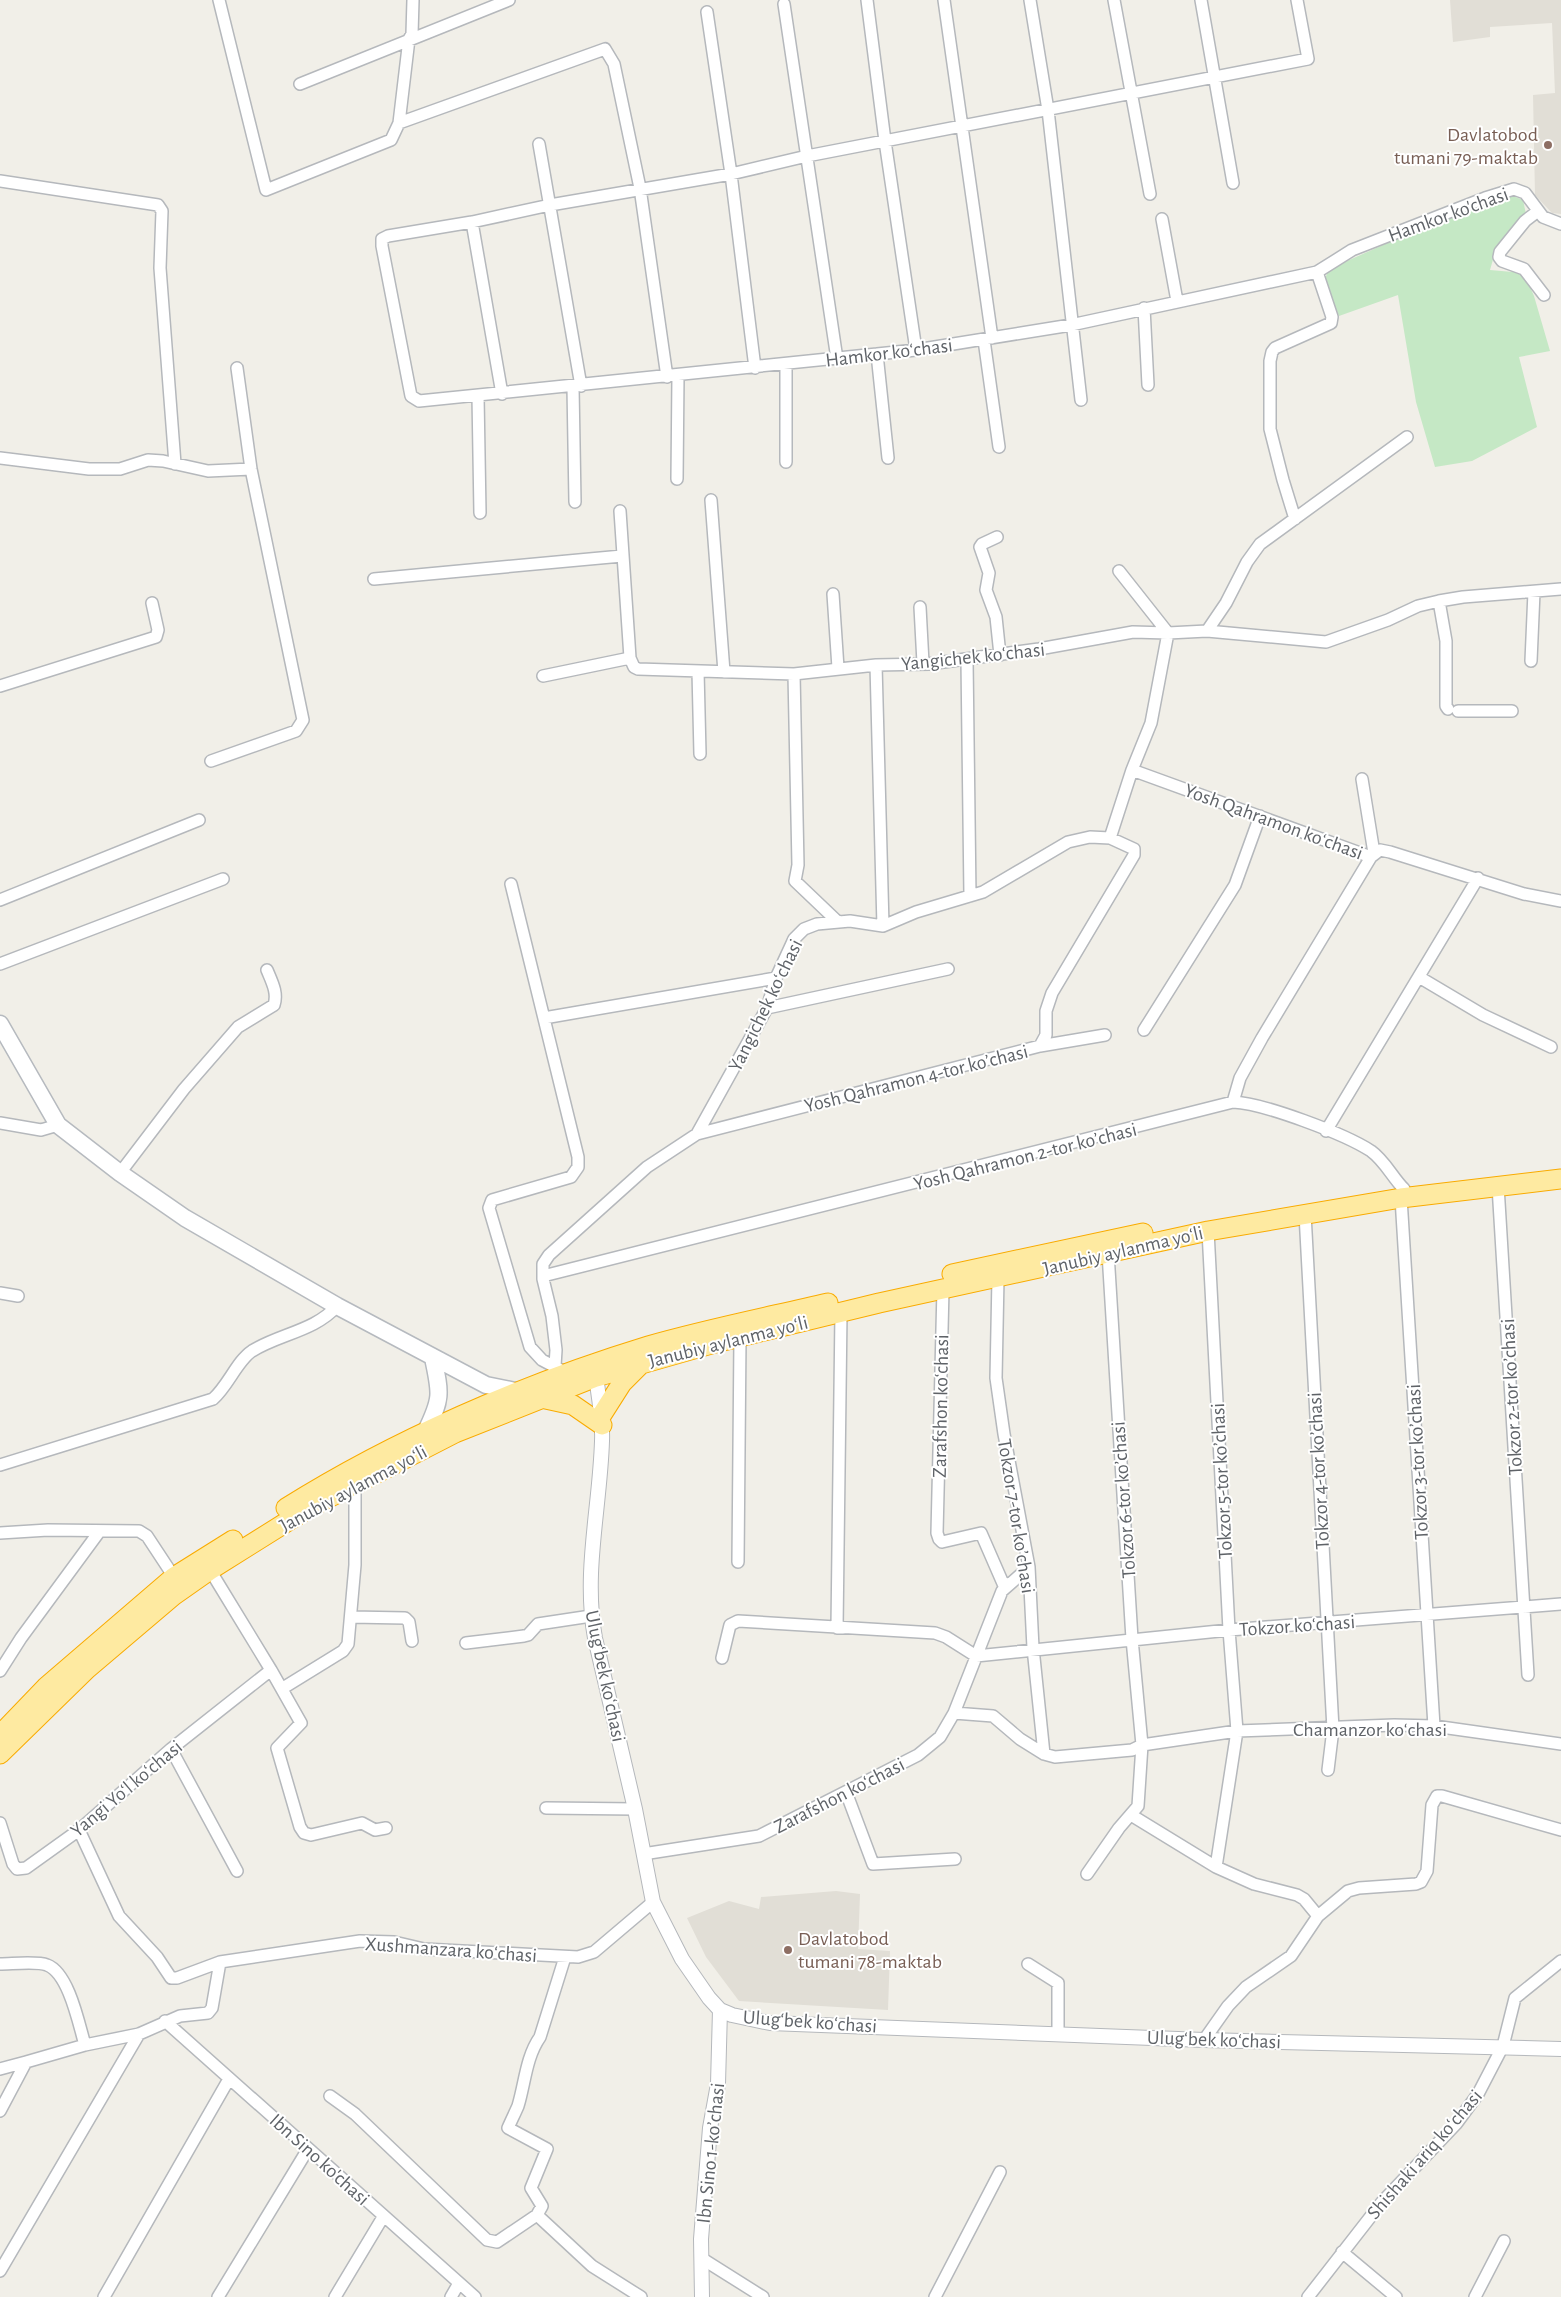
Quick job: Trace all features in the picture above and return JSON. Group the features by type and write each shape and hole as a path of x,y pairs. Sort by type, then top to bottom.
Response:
{"highway":[{"name":"Janubiy aylanma yoʻli","path":"0,1754 87,1669 173,1596 210,1570 309,1508 355,1486 454,1433 596,1377 642,1363 841,1313 1208,1231 1305,1214 1498,1173 1561,1167"},
{"name":"Janubiy aylanma yoʻli","path":"0,1735 46,1687 174,1577 312,1491 425,1433 520,1392 560,1370 659,1344 1048,1252 1211,1219 1403,1193 1561,1179"},
{"path":"541,1398 573,1405 602,1421 622,1383 642,1363"}],"main road":[{"path":"0,1024 58,1125 184,1218 432,1358 486,1385 520,1392"},
{"path":"425,1433 436,1412 440,1391 432,1358"}],"street":[{"path":"219,0 266,190 391,140 399,123 409,39 412,34 413,0"},
{"path":"300,84 510,0"},
{"path":"867,0 884,141 916,350"},
{"path":"944,0 962,127 999,447"},
{"path":"1030,0 1048,110 1081,400"},
{"path":"1114,0 1150,194"},
{"path":"1200,0 1233,183"},
{"path":"502,394 472,222 640,188 731,174 807,156 1308,59 1298,0"},
{"path":"784,4 837,358"},
{"path":"707,12 731,174 755,368"},
{"path":"399,123 605,49 614,64 640,188 673,376 677,479"},
{"path":"539,144 577,386 575,502"},
{"path":"0,181 147,202 158,206 162,211 160,268 175,464"},
{"name":"Hamkor ko'chasi","path":"1352,250 1485,198 1514,189 1525,192 1543,217 1561,224"},
{"path":"1538,211 1525,221 1500,252 1499,257 1502,261 1524,268 1544,295"},
{"path":"1162,219 1177,301"},
{"name":"Hamkor koʻchasi","path":"472,222 388,236 382,240 410,389 414,400 502,394 755,368 916,350 988,339 1071,325 1317,272 1352,250"},
{"path":"1295,519 1282,480 1270,429 1270,361 1275,348 1331,323 1332,317 1317,272"},
{"path":"1144,308 1148,386"},
{"path":"877,354 888,458"},
{"path":"786,364 786,462"},
{"path":"211,761 296,731 303,720 251,469 237,368"},
{"path":"478,396 480,514"},
{"path":"1207,631 1226,603 1247,562 1260,544 1407,437"},
{"path":"0,458 89,469 120,469 148,460 208,470 251,469"},
{"path":"711,500 724,672"},
{"path":"543,676 630,658 620,510"},
{"path":"997,537 982,544 980,547 989,573 986,590 996,616 1000,655"},
{"path":"374,580 622,556"},
{"path":"876,666 883,926 916,912 983,892 1003,882 1068,842 1090,837 1110,838 1132,770 1151,723 1168,633 1120,571"},
{"name":"Yangichek koʻchasi","path":"630,658 634,667 638,669 794,674 838,668 967,660 1133,632 1207,631 1326,642 1388,620 1418,606 1439,601 1463,597 1561,590"},
{"path":"1531,661 1534,592"},
{"path":"833,594 838,668"},
{"path":"1439,601 1446,641 1446,706 1453,710 1512,711"},
{"path":"0,686 156,637 158,630 152,603"},
{"path":"920,607 923,663"},
{"path":"967,660 970,896"},
{"path":"698,671 700,754"},
{"path":"794,674 798,865 795,881 838,922"},
{"name":"Yosh Qahramon koʻchasi","path":"1132,770 1373,855 1380,850 1390,852 1478,878 1524,894 1561,901"},
{"path":"1362,779 1373,855 1262,1038 1240,1078 1233,1102 1266,1108 1326,1130 1371,1152 1403,1193"},
{"path":"1144,1030 1235,885 1260,816"},
{"path":"0,900 200,820"},
{"name":"Yosh Qahramon 4-tor koʼchasi","path":"697,1134 1040,1046 1046,1035 1046,1011 1052,993 1134,855 1132,846 1110,838"},
{"path":"1326,1130 1478,878"},
{"path":"0,964 223,879"},
{"path":"511,884 578,1157 578,1167 571,1177 492,1200 489,1208 530,1347 542,1360 560,1370"},
{"name":"Yangichek koʻchasi","path":"697,1134 767,1008 776,978 798,934 817,924 838,922 850,921 883,926"},
{"path":"767,1008 948,969"},
{"path":"120,1172 184,1089 238,1028 274,1005 276,999 275,990 267,970"},
{"path":"1419,977 1483,1015 1551,1047"},
{"path":"544,1018 776,978"},
{"path":"1040,1046 1105,1035"},
{"name":"Yosh Qahramon 2-tor koʼchasi","path":"544,1276 1233,1102"},
{"path":"0,1123 41,1130 58,1125"},
{"path":"560,1370 544,1276 544,1264 549,1255 647,1167 697,1134"},
{"name":"Tokzor 2-tor koʼchasi","path":"1498,1186 1528,1675"},
{"name":"Tokzor 3-tor koʼchasi","path":"1403,1193 1434,1726"},
{"name":"Tokzor 4-tor koʼchasi","path":"1305,1214 1333,1729 1328,1770"},
{"name":"Tokzor 5-tor koʼchasi","path":"1208,1231 1229,1630 1237,1731"},
{"name":"Tokzor 6-tor koʼchasi","path":"1108,1254 1132,1639 1142,1745"},
{"name":"Tokzor 7-tor koʼchasi","path":"998,1278 996,1378 1004,1434 1029,1567 1033,1648 1044,1754"},
{"name":"Zarafshon koʻchasi","path":"644,1854 759,1836 930,1747 940,1737 954,1713 1005,1588 981,1534 942,1542 937,1533 943,1289"},
{"path":"0,1293 18,1296"},
{"path":"0,1465 213,1399 223,1390 251,1352 326,1318 337,1306"},
{"path":"837,1628 841,1313"},
{"path":"738,1562 740,1338"},
{"name":"Ulugʻbek koʻchasi","path":"596,1377 602,1421 590,1570 591,1616 635,1809 653,1902 682,1959 709,1998 720,2010 746,2020 770,2023 1204,2040 1503,2046 1561,2049"},
{"path":"283,1688 346,1648 355,1565 355,1486"},
{"path":"0,1533 48,1530 143,1532 174,1577"},
{"path":"0,1671 21,1638 99,1532"},
{"path":"1005,1588 1029,1567"},
{"path":"210,1570 283,1688 301,1723 277,1748 300,1827 304,1833 311,1835 362,1823 375,1830 386,1828"},
{"name":"Tokzor koʻchasi","path":"1033,1648 1229,1630 1561,1604"},
{"path":"350,1616 405,1618 409,1622 412,1641"},
{"path":"466,1642 528,1636 538,1624 591,1616"},
{"path":"722,1658 730,1624 738,1621 935,1633 946,1637 976,1656 1033,1648"},
{"name":"Yangi Yoʻl koʻchasi","path":"0,1823 13,1864 17,1869 22,1870 79,1830 171,1750 271,1670"},
{"name":"Chamanzor koʻchasi","path":"954,1713 993,1716 1020,1739 1044,1754 1063,1757 1132,1750 1142,1745 1237,1731 1333,1729 1394,1725 1434,1726 1561,1744"},
{"path":"1216,1867 1237,1731"},
{"path":"1087,1874 1119,1828 1138,1806 1140,1799 1142,1745"},
{"path":"171,1750 238,1871"},
{"path":"846,1792 873,1864 955,1859"},
{"path":"1204,2040 1228,2006 1246,1987 1291,1956 1318,1916 1348,1891 1359,1888 1422,1882 1427,1871 1432,1805 1437,1796 1561,1830"},
{"path":"546,1808 635,1809"},
{"path":"1131,1815 1216,1867 1254,1884 1297,1895 1304,1899 1318,1916"},
{"name":"Xushmanzara koʻchasi","path":"79,1830 119,1916 157,1957 167,1976 176,1978 220,1962 377,1940 424,1949 565,1957 578,1956 594,1952 653,1902"},
{"name":"Xushmanzara koʻchasi","path":"537,2215 542,2206 531,2188 547,2149 508,2128 518,2107 529,2061 534,2046 540,2037 565,1957"},
{"name":"Shishaki ariq koʻchasi","path":"1308,2297 1382,2202 1456,2124 1478,2094 1503,2046 1515,1998 1561,1961"},
{"path":"0,2069 85,2045 139,2034 180,2016 208,2013 212,2008 220,1962"},
{"path":"0,1964 46,1965 54,1970 69,1992 85,2045"},
{"path":"1028,1964 1058,1984 1058,2034"},
{"name":"Ibn Sino 1-koʼchasi","path":"702,2297 701,2258 710,2128 718,2084 720,2010"},
{"name":"Ibn Sino ko'chasi","path":"165,2021 475,2297"},
{"path":"0,2271 139,2034"},
{"path":"0,2111 26,2062"},
{"path":"104,2297 229,2079"},
{"path":"330,2096 355,2114 488,2240 497,2242 537,2215 592,2266 641,2297"},
{"path":"218,2297 308,2149"},
{"path":"934,2297 1000,2172"},
{"path":"335,2297 384,2217"},
{"path":"1475,2297 1504,2241"},
{"path":"1342,2252 1396,2297"},
{"path":"701,2258 763,2297"},
{"path":"451,2297 459,2283"}],"shaded area":[{"name":"Davlatobod tumani 79-maktab","path":"1450,0 1561,0 1561,214 1552,213 1535,195 1533,95 1555,93 1552,23 1490,27 1490,37 1453,42"},
{"name":"Davlatobod tumani 78-maktab","path":"836,1891 860,1894 858,1949 890,1951 888,2010 739,2001 706,1957 687,1918 729,1901 759,1909 761,1897"}],"green space":[{"path":"1508,194 1523,200 1526,214 1494,256 1490,270 1524,273 1534,296 1550,351 1519,357 1537,427 1472,461 1435,467 1416,402 1398,295 1339,316 1324,281 1329,269 1446,217"}],"place":[{"name":"Davlatobod tumani 79-maktab","path":"1548,145"},
{"name":"Davlatobod tumani 78-maktab","path":"788,1950"}]}
